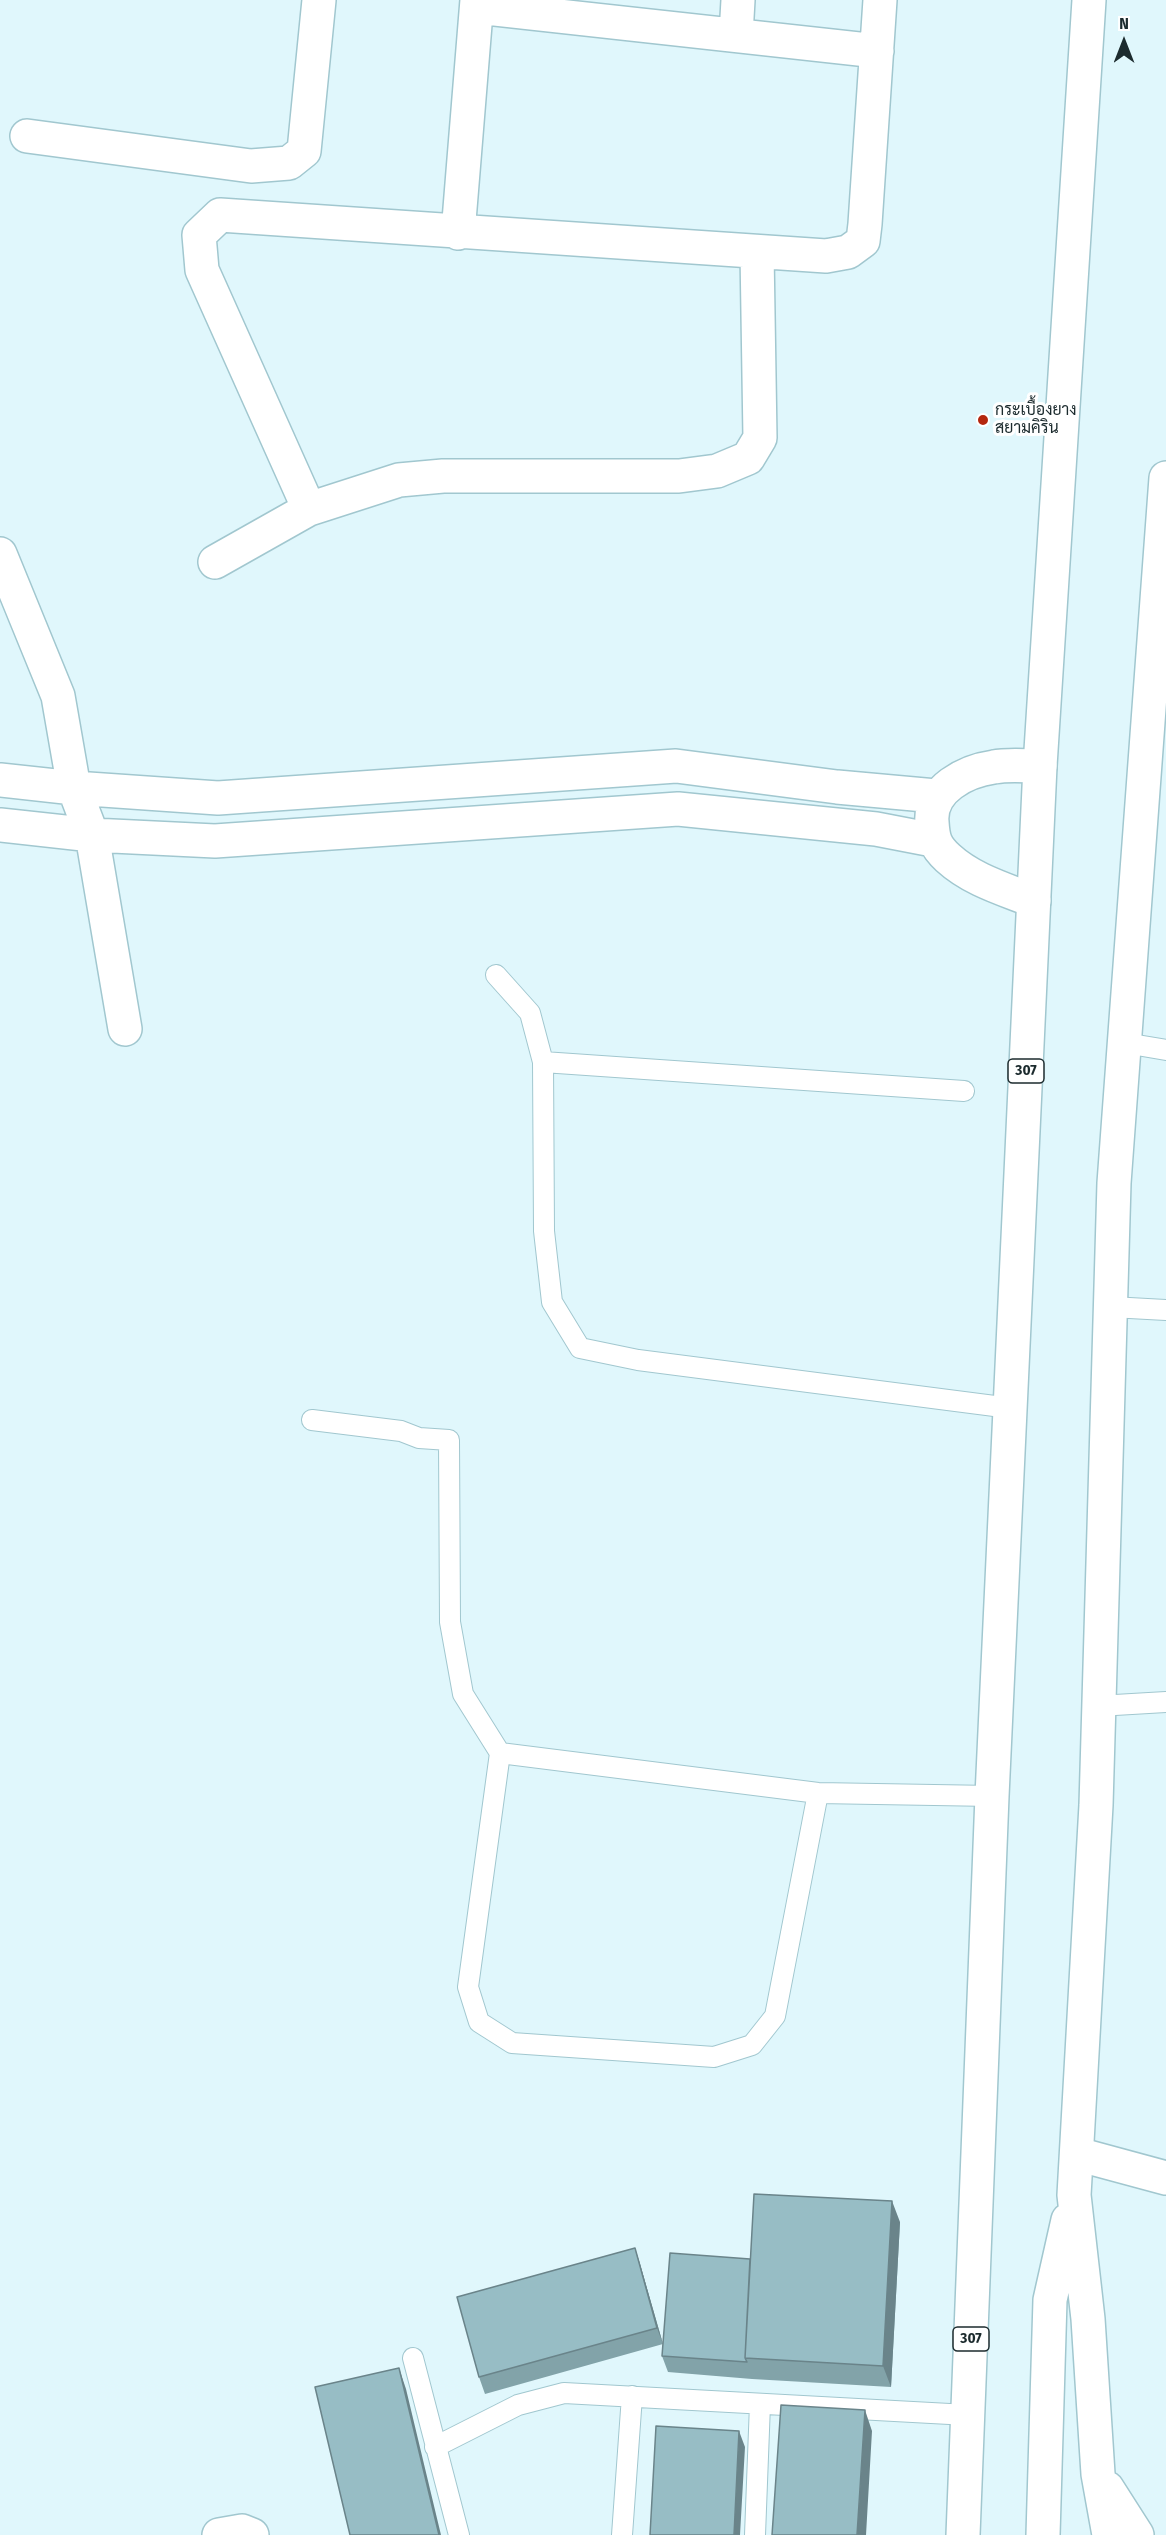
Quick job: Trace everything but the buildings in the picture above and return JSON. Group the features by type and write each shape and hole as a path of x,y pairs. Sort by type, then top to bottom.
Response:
{"street":[{"path":"27,136 251,166 289,163 304,151 319,0"},
{"path":"736,35 738,0"},
{"path":"309,509 202,270 199,234 220,215 757,252 826,256 848,252 863,241 880,0"},
{"name":"307","path":"963,2535 992,1796 1040,766 1089,0"},
{"path":"458,233 477,4 877,51"},
{"path":"215,562 309,509 399,480 443,476 679,476 717,471 748,458 760,438 757,252"},
{"path":"1043,2535 1050,2300 1074,2195 1077,2154 1096,1804 1114,1183 1160,655 1166,478"},
{"path":"0,554 58,696 74,788 92,835 125,1029"},
{"path":"0,780 74,788 218,798 676,766 837,787 936,796"},
{"path":"1034,901 972,876 948,857 933,840 931,813 936,796 953,781 993,767 1040,766"},
{"path":"0,825 92,835 215,841 678,809 876,829 933,840"},
{"path":"1077,2154 1166,2178"},
{"path":"1074,2195 1088,2319 1098,2474 1109,2535"},
{"path":"1098,2474 1137,2535"},
{"path":"219,2535 242,2531 252,2535"}],"lane":[{"path":"496,975 530,1013 543,1062 544,1231 552,1302 580,1348 638,1360 1010,1408"},
{"path":"1125,1043 1166,1050"},
{"path":"543,1062 964,1091"},
{"path":"1111,1307 1166,1310"},
{"path":"312,1420 401,1431 419,1438 449,1440 450,1622 463,1694 500,1753 468,1987 479,2022 513,2043 714,2057 752,2045 775,2016 818,1793"},
{"path":"1098,1706 1166,1702"},
{"path":"500,1753 818,1793 992,1796"},
{"path":"413,2358 459,2535"},
{"path":"435,2446 518,2405 564,2393 968,2415"},
{"path":"622,2535 632,2396"},
{"path":"755,2535 760,2404"}],"place":[{"name":"กระเบื้องยาง สยามคิริน","path":"983,420"}]}
